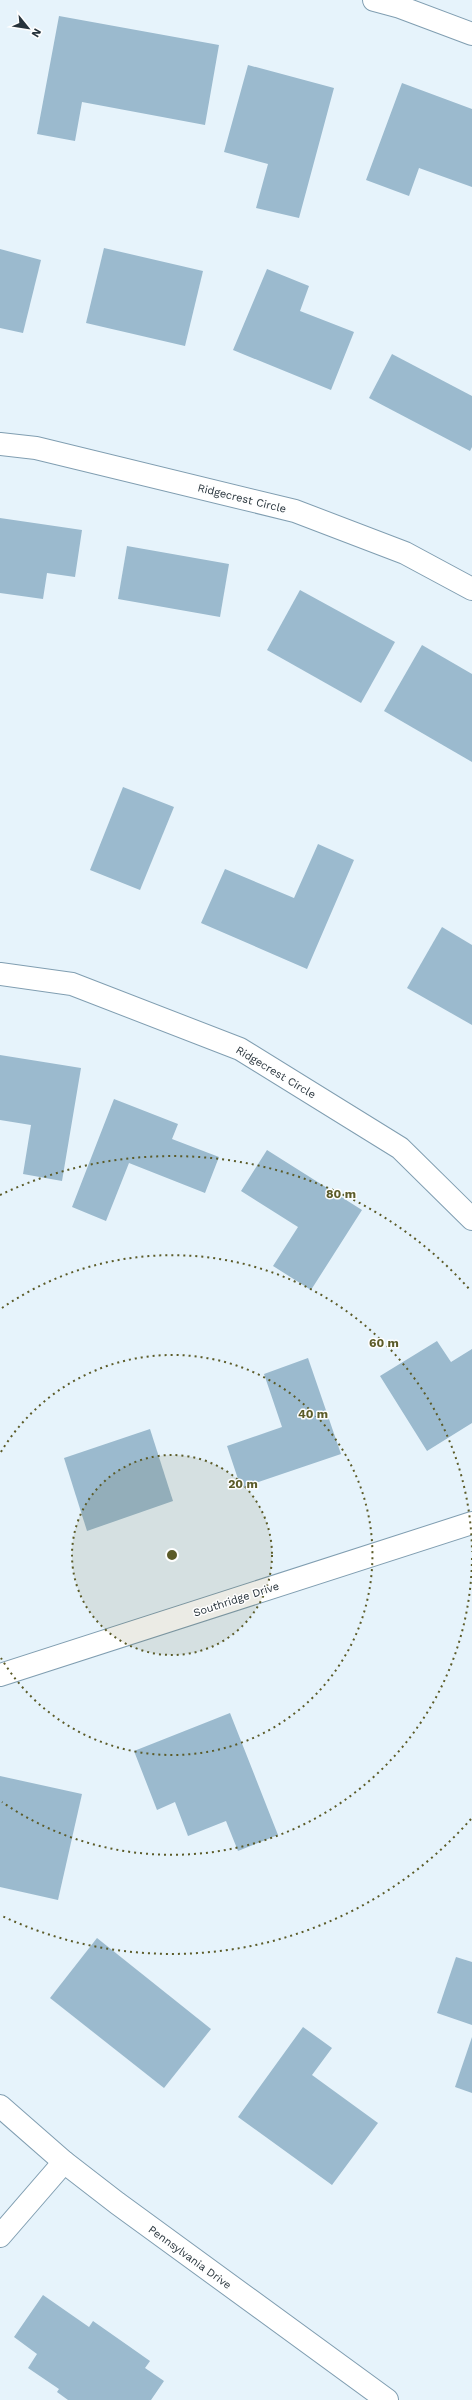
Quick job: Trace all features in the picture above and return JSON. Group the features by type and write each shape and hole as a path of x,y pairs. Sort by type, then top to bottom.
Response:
{"street":[{"path":"374,0 400,7 472,34"},
{"name":"Ridgecrest Circle","path":"0,444 36,448 295,511 405,553 472,589"},
{"name":"Ridgecrest Circle","path":"0,974 72,984 240,1049 400,1148 472,1219"},
{"name":"Southridge Drive","path":"0,1675 472,1523"},
{"name":"Pennsylvania Drive","path":"0,2106 64,2162 117,2203 386,2400"},
{"path":"0,2236 64,2162"}],"building":[{"path":"59,16 219,45 205,125 82,102 75,141 37,134"},
{"path":"248,65 334,88 299,218 256,208 268,164 224,152"},
{"path":"402,83 472,109 472,187 419,168 409,196 366,180"},
{"path":"104,248 203,271 185,346 86,323"},
{"path":"0,249 41,260 23,333 0,328"},
{"path":"267,269 309,286 300,311 354,332 331,390 233,350"},
{"path":"392,354 472,396 472,447 470,451 369,398"},
{"path":"0,518 82,530 75,577 47,573 43,599 0,593"},
{"path":"127,546 229,564 220,617 118,599"},
{"path":"300,590 395,642 361,703 267,650"},
{"path":"422,645 472,674 472,762 384,711"},
{"path":"123,787 174,807 140,890 90,870"},
{"path":"318,844 354,860 307,969 201,923 225,869 294,898"},
{"path":"442,927 472,945 472,1025 407,988"},
{"path":"0,1055 81,1068 62,1181 23,1174 31,1125 0,1120"},
{"path":"114,1099 178,1124 172,1139 219,1157 205,1193 129,1163 106,1221 72,1207"},
{"path":"267,1150 362,1210 311,1290 273,1266 298,1227 241,1191"},
{"path":"437,1341 451,1362 472,1349 472,1423 427,1451 380,1376"},
{"path":"308,1358 341,1454 241,1488 227,1446 282,1427 264,1374"},
{"path":"150,1429 173,1501 87,1531 64,1458"},
{"path":"230,1713 278,1835 238,1851 226,1821 188,1836 175,1802 157,1810 134,1751"},
{"path":"0,1776 82,1794 58,1900 0,1887"},
{"path":"97,1938 211,2029 164,2088 50,1998"},
{"path":"456,1957 472,1962 472,2025 437,2013"},
{"path":"303,2027 332,2048 312,2075 378,2123 332,2185 238,2117"},
{"path":"472,2037 472,2093 455,2087"},
{"path":"43,2295 89,2327 93,2321 150,2361 145,2368 164,2381 151,2400 68,2400 57,2392 59,2389 28,2368 37,2354 14,2337"}]}
